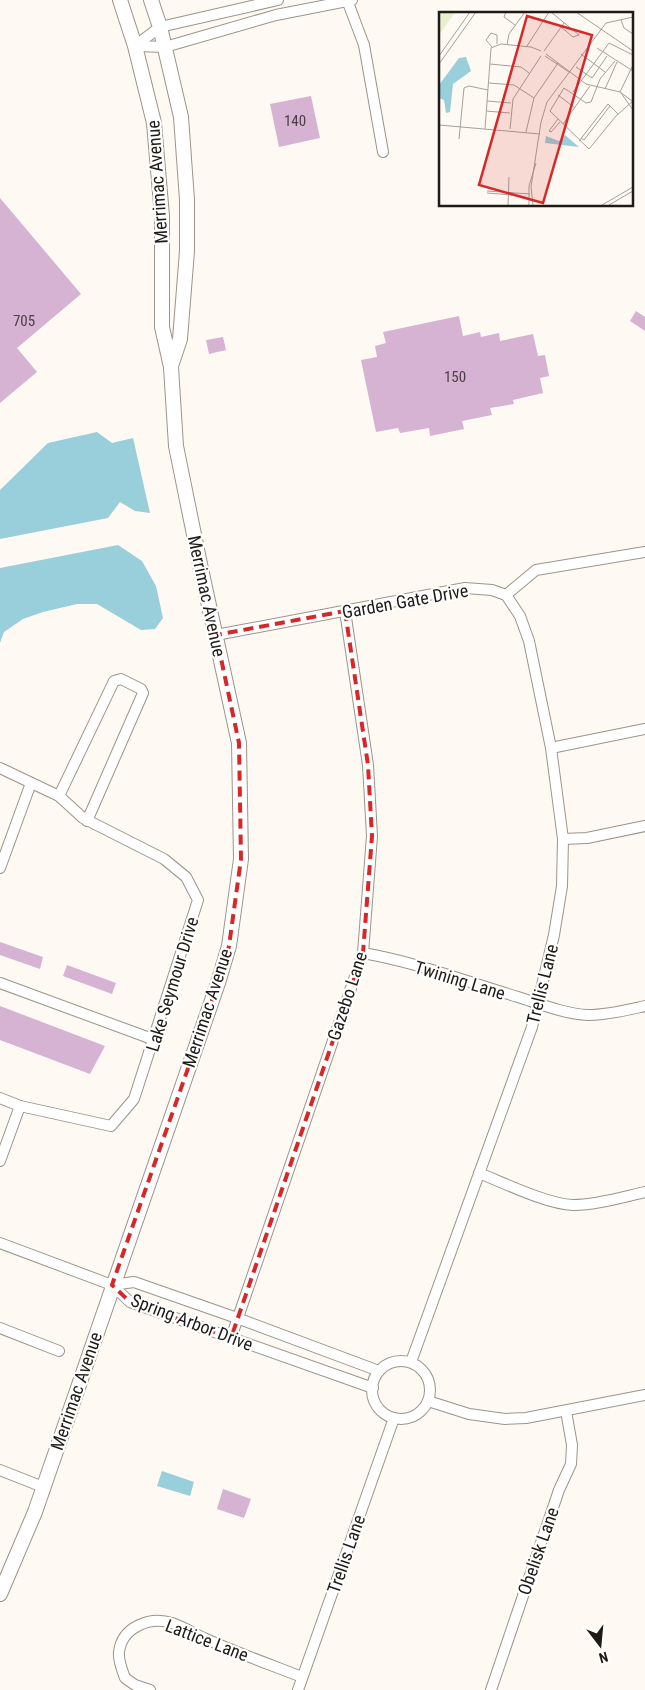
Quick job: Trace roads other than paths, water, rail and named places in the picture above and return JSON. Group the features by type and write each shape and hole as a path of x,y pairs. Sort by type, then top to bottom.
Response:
{"street":[{"name":"Merrimac Avenue","path":"0,1594 35,1512 218,983 229,946 241,859 239,743 176,446 171,367 162,327 162,216 154,123 135,46 120,0"},
{"name":"Merrimac Avenue","path":"151,0 160,28 181,117 187,200 187,251 180,339 171,367"},
{"path":"135,46 160,28 278,0"},
{"path":"135,46 165,48 276,15 349,0 364,45 383,152"},
{"path":"506,595 536,570 645,552"},
{"name":"Garden Gate Drive","path":"216,635 465,588 492,590 506,595"},
{"name":"Trellis Lane","path":"411,1362 532,1027 554,935 562,886 563,839 551,748 529,641 520,616 506,595"},
{"name":"Gazebo Lane","path":"231,1338 363,953 372,836 369,774 345,611"},
{"path":"59,796 114,681 121,679 141,689 143,693 87,820"},
{"path":"551,748 645,729"},
{"name":"Lake Seymour Drive","path":"0,768 59,796 82,818 164,859 186,877 198,900 155,1040 134,1099 111,1126 20,1106 0,1098"},
{"path":"0,868 31,783"},
{"path":"563,839 587,838 645,826"},
{"name":"Twining Lane","path":"363,953 390,958 537,1003 588,1015 645,1006"},
{"path":"0,984 155,1040"},
{"path":"0,1161 20,1106"},
{"path":"478,1173 556,1203 573,1205 587,1204 645,1192"},
{"path":"0,1243 112,1285"},
{"name":"Spring Arbor Drive","path":"112,1285 134,1282 379,1371"},
{"name":"Spring Arbor Drive","path":"112,1285 130,1302 373,1388"},
{"path":"0,1328 59,1351"},
{"path":"394,1362 411,1362 426,1374 430,1392 428,1401 418,1413 410,1417 394,1418 376,1403 373,1388 375,1379 379,1371 394,1362"},
{"path":"428,1401 469,1414 505,1420 526,1418 645,1395"},
{"name":"Obelisk Lane","path":"491,1690 559,1490 571,1464 572,1445 566,1410"},
{"name":"Trellis Lane","path":"298,1690 394,1418"},
{"path":"0,1470 43,1487"},
{"name":"Lattice Lane","path":"150,1690 135,1685 125,1678 118,1653 123,1639 130,1631 138,1625 152,1621 171,1623 302,1677"}],"water":[{"path":"97,432 112,443 133,438 150,513 135,511 120,502 108,518 0,539 0,490 48,443"},
{"path":"118,545 142,561 156,586 163,618 155,629 141,630 97,604 77,604 23,619 4,632 0,643 0,568"},
{"path":"162,1471 194,1482 190,1496 157,1486"}]}
